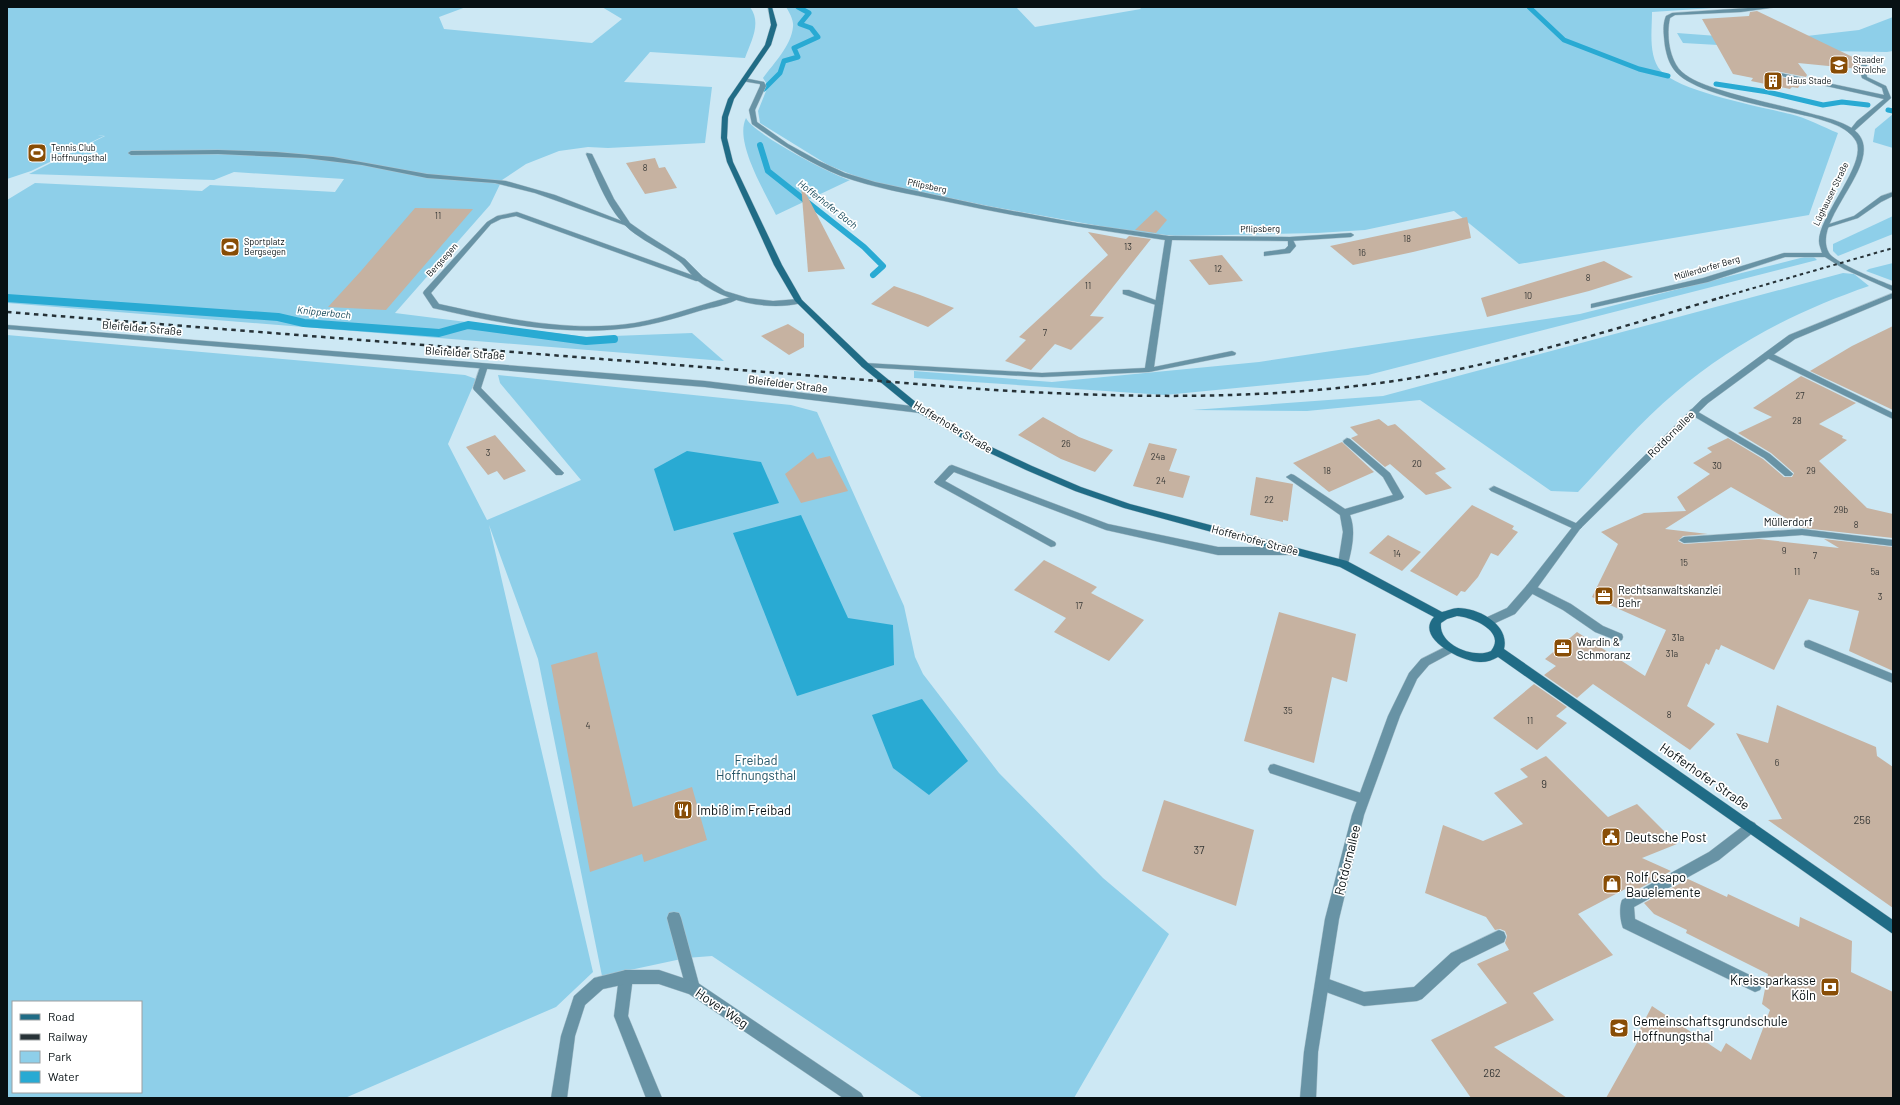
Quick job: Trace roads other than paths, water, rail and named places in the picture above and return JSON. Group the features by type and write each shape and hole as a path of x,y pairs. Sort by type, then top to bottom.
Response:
{"street":[{"name":"Hofferhofer Straße","path":"770,7 773,18 772,35 761,56 731,99 725,117 724,138 730,162 778,265 798,301 865,365 920,410 982,446 1078,489 1127,506 1343,564 1441,616"},
{"path":"1775,7 1741,11 1674,14 1668,16 1666,24 1671,62 1678,72 1695,83 1724,94 1823,119 1852,131 1855,126 1881,106 1888,98"},
{"path":"1864,65 1863,71 1865,78 1884,86 1888,98"},
{"path":"1776,74 1888,98"},
{"name":"Pflipsberg","path":"744,80 757,81 762,83 763,86 752,110 754,123 786,145 843,174 873,184 986,208 1077,225 1169,238 1290,239 1351,235"},
{"name":"Lüghauser Straße","path":"1826,255 1821,246 1821,239 1826,226 1846,190 1860,154 1861,145 1859,138 1852,131"},
{"name":"Bergsegen","path":"131,153 217,151 293,156 362,163 416,174 505,183 532,190 629,225 686,263 699,279"},
{"path":"590,154 608,195 629,225"},
{"path":"1826,226 1856,217 1868,210 1885,195 1893,194"},
{"name":"Bergsegen","path":"735,298 667,317 620,327 578,328 504,320 436,306 427,293 489,223 499,216 517,214 699,279 735,298 766,304 782,304 798,301"},
{"path":"1149,370 1169,238"},
{"path":"1267,254 1287,250 1292,246 1290,239"},
{"name":"Müllerdorfer Berg","path":"1594,306 1706,280 1784,255 1826,255"},
{"path":"1826,255 1859,274 1893,289"},
{"path":"1126,292 1159,303"},
{"name":"Rotdornallee","path":"1487,622 1511,611 1531,588 1577,527 1705,401 1792,337 1893,295"},
{"name":"Bleifelder Straße","path":"7,327 129,339 707,384 839,402 920,410"},
{"path":"865,365 1042,374 1149,370 1232,353"},
{"path":"1768,355 1893,416"},
{"path":"484,366 477,388 559,473"},
{"path":"1694,412 1767,456 1788,474"},
{"path":"1344,513 1399,497 1387,474 1347,441"},
{"path":"1051,544 939,482 952,468 1106,526 1218,551 1299,551"},
{"path":"1291,476 1344,513 1348,521 1347,547 1343,564"},
{"path":"1494,489 1577,527"},
{"name":"Müllerdorf","path":"1684,540 1802,532 1893,543"},
{"path":"1531,588 1567,607 1599,629 1618,637"},
{"path":"1457,612 1473,614 1487,622 1499,636 1500,644 1498,651 1492,656 1473,658 1449,649 1438,636 1435,628 1436,622 1441,616 1448,613 1457,612"},
{"path":"1809,644 1893,679"},
{"name":"Rotdornallee","path":"1308,1098 1311,1052 1323,984 1332,919 1345,862 1363,799 1394,716 1413,676 1425,662 1449,649"},
{"name":"Hofferhofer Straße","path":"1498,651 1893,928"},
{"path":"1274,769 1363,799"},
{"path":"1751,827 1714,856 1627,904 1628,923 1754,985"},
{"path":"674,918 693,988"},
{"path":"1323,984 1364,999 1417,994 1456,958 1499,937"},
{"path":"626,977 621,1016 654,1098"},
{"name":"Hover Weg","path":"558,1098 568,1036 579,1001 599,983 626,977 659,977 693,988 856,1098"}],"water":[{"path":"687,451 761,462 779,503 674,531 654,469"},
{"path":"801,515 848,618 893,625 894,665 797,696 733,533"},
{"path":"922,699 968,761 929,795 893,768 872,715"}],"waterway":[{"name":"Hofferhofer Bach","path":"764,89 780,73 784,61 798,57 794,48 818,37 811,28 800,24 809,13 798,7"},
{"path":"1529,7 1564,40 1639,69 1668,76"},
{"path":"1716,84 1768,92 1823,105 1842,102 1868,105"},
{"path":"1888,110 1893,111"},
{"name":"Hofferhofer Bach","path":"760,145 768,171 864,247 883,266 873,275"},
{"name":"Knipperbach","path":"11,298 7,298 278,317 304,323 439,333 468,325 586,341 614,339"}],"railway":[{"path":"1719,298 1893,248"},
{"path":"7,312 993,390 1098,395 1203,396 1308,391 1413,378 1452,371 1569,342 1723,297"}],"place":[{"name":"Staader Strolche","path":"1839,65"},
{"name":"Haus Stade","path":"1773,81"},
{"name":"Tennis Club Hoffnungsthal","path":"37,153"},
{"name":"Sportplatz Bergsegen","path":"230,247"},
{"name":"Rechtsanwaltskanzlei Behr","path":"1604,596"},
{"name":"Wardin & Schmoranz","path":"1563,648"},
{"name":"Imbiß im Freibad","path":"683,810"},
{"name":"Deutsche Post","path":"1611,837"},
{"name":"Rolf Csapo Bauelemente","path":"1612,884"},
{"name":"Kreissparkasse Köln","path":"1830,987"},
{"name":"Gemeinschaftsgrundschule Hoffnungsthal","path":"1619,1028"}],"park label":[{"name":"Freibad Hoffnungsthal","path":"756,768"}]}
